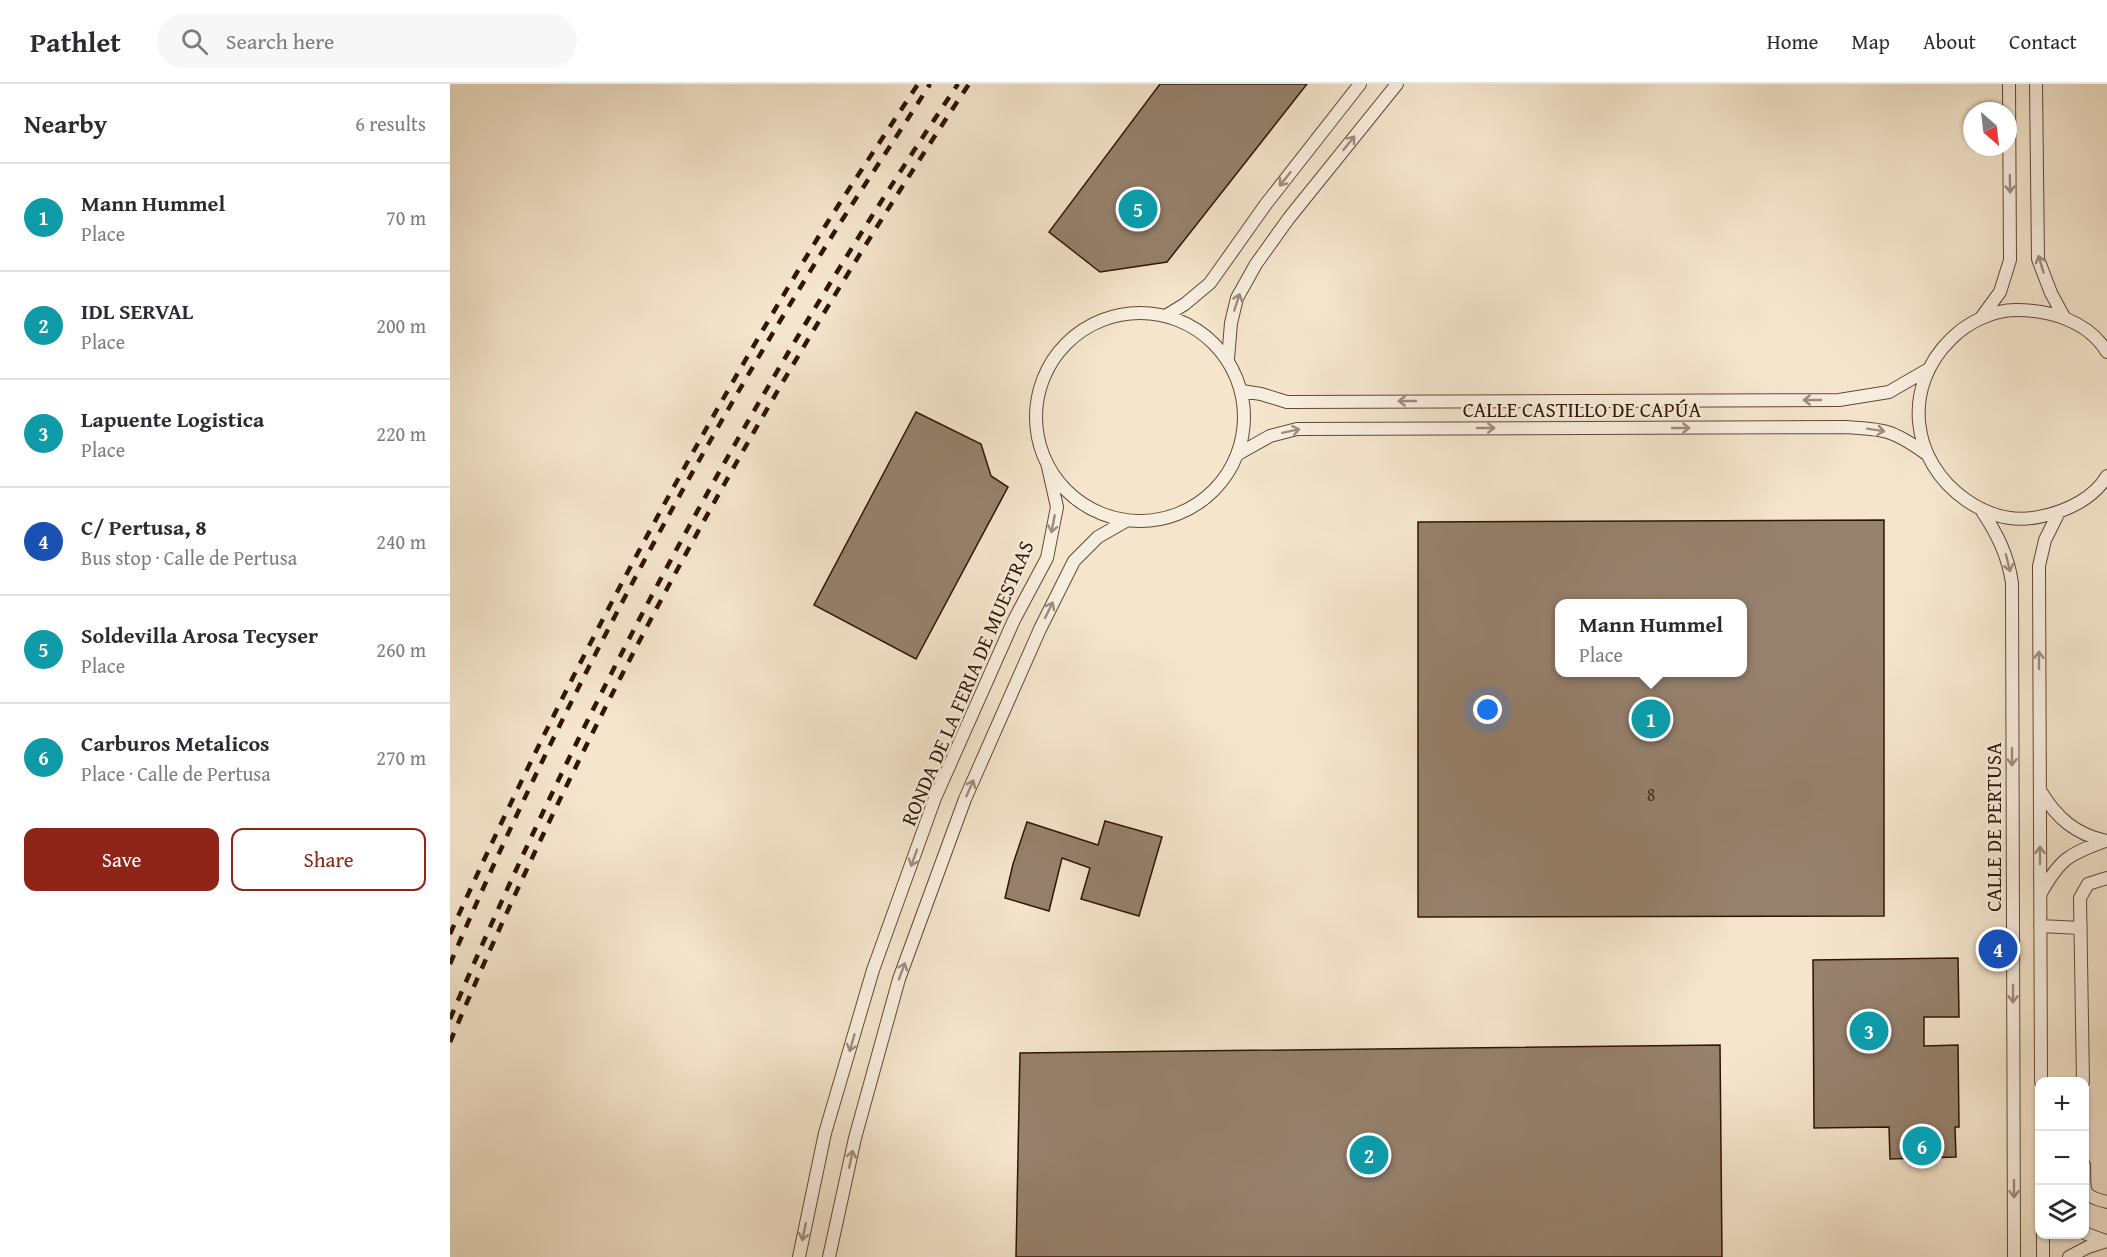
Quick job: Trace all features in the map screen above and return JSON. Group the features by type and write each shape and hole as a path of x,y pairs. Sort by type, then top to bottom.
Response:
{"street":[{"path":"1167,315 1185,304 1210,283 1266,204 1360,84"},
{"name":"RONDA DE LA FERIA DE MUESTRAS","path":"1228,359 1231,323 1237,298 1256,264 1289,218 1397,84"},
{"path":"1981,318 2000,292 2010,260 2009,84"},
{"path":"2036,84 2038,259 2051,293 2064,317"},
{"path":"2107,351 2086,330 2064,317 2037,310 2008,310 1981,318 1959,331 1941,349 1927,370 1919,398 1918,426 1925,453 1938,475 1959,495 1982,511 2007,518 2034,518 2059,512 2084,499 2107,476"},
{"name":"RONDA DE LA FERIA DE MUESTRAS","path":"798,1257 825,1133 877,959 935,798 1014,620 1047,558 1057,507 1048,467 1038,440 1035,411 1041,382 1055,356 1072,337 1093,323 1117,315 1142,312 1167,315 1198,330 1212,340 1228,359 1242,392 1245,417 1238,454 1225,479 1205,499 1181,513 1154,521 1126,521 1095,512 1068,493 1048,467"},
{"name":"CALLE CASTILLO DE CAPÚA","path":"1242,392 1261,394 1287,402 1839,400 1888,392 1927,370"},
{"name":"CALLE CASTILLO DE CAPÚA","path":"1238,454 1270,436 1297,429 1821,427 1879,429 1904,438 1925,453"},
{"name":"CALLE DE PERTUSA","path":"1982,511 2003,548 2012,583 2014,1257"},
{"path":"2041,1077 2039,566 2045,540 2059,512"},
{"name":"RONDA DE LA FERIA DE MUESTRAS","path":"829,1257 855,1138 899,979 965,800 1040,629 1074,561 1098,537 1126,521"},
{"path":"2040,791 2049,806 2065,823 2076,831 2106,841"},
{"path":"2040,896 2050,877 2062,862 2073,854 2106,841"},
{"path":"2083,1077 2080,898 2088,884 2107,878"},
{"path":"2040,927 2081,928"},
{"path":"2085,1185 2085,1191 2090,1198 2107,1202"},
{"path":"2089,1234 2107,1241"},
{"path":"2043,1239 2043,1257"},
{"path":"2069,1257 2088,1247 2107,1241"}],"building":[{"path":"1160,84 1307,84 1167,262 1100,272 1049,232"},
{"path":"916,412 981,444 991,476 1008,487 916,659 814,605"},
{"path":"1884,520 1884,916 1418,917 1418,522"},
{"path":"1105,821 1162,837 1139,916 1081,899 1090,868 1062,858 1049,911 1005,898 1027,822 1098,845"},
{"path":"1958,958 1959,1017 1924,1017 1924,1046 1958,1045 1959,1127 1955,1127 1956,1157 1890,1159 1889,1127 1814,1128 1813,960"},
{"path":"1720,1045 1722,1257 1016,1257 1020,1053"}],"railway":[{"path":"450,934 579,665 672,489 822,231 918,84"},
{"path":"450,964 491,870 580,685 676,502 779,323 930,84"},
{"path":"450,1019 560,776 682,540 747,423 815,309 885,195 958,84"},
{"path":"450,1042 563,794 687,551 823,314 969,84"}],"place":[{"name":"Soldevilla Arosa Tecyser","path":"1138,209"},
{"name":"Mann Hummel","path":"1651,719"},
{"name":"C/ Pertusa, 8","path":"1998,949"},
{"name":"Lapuente Logistica","path":"1869,1031"},
{"name":"Carburos Metalicos","path":"1922,1146"},
{"name":"IDL SERVAL","path":"1369,1155"}]}
